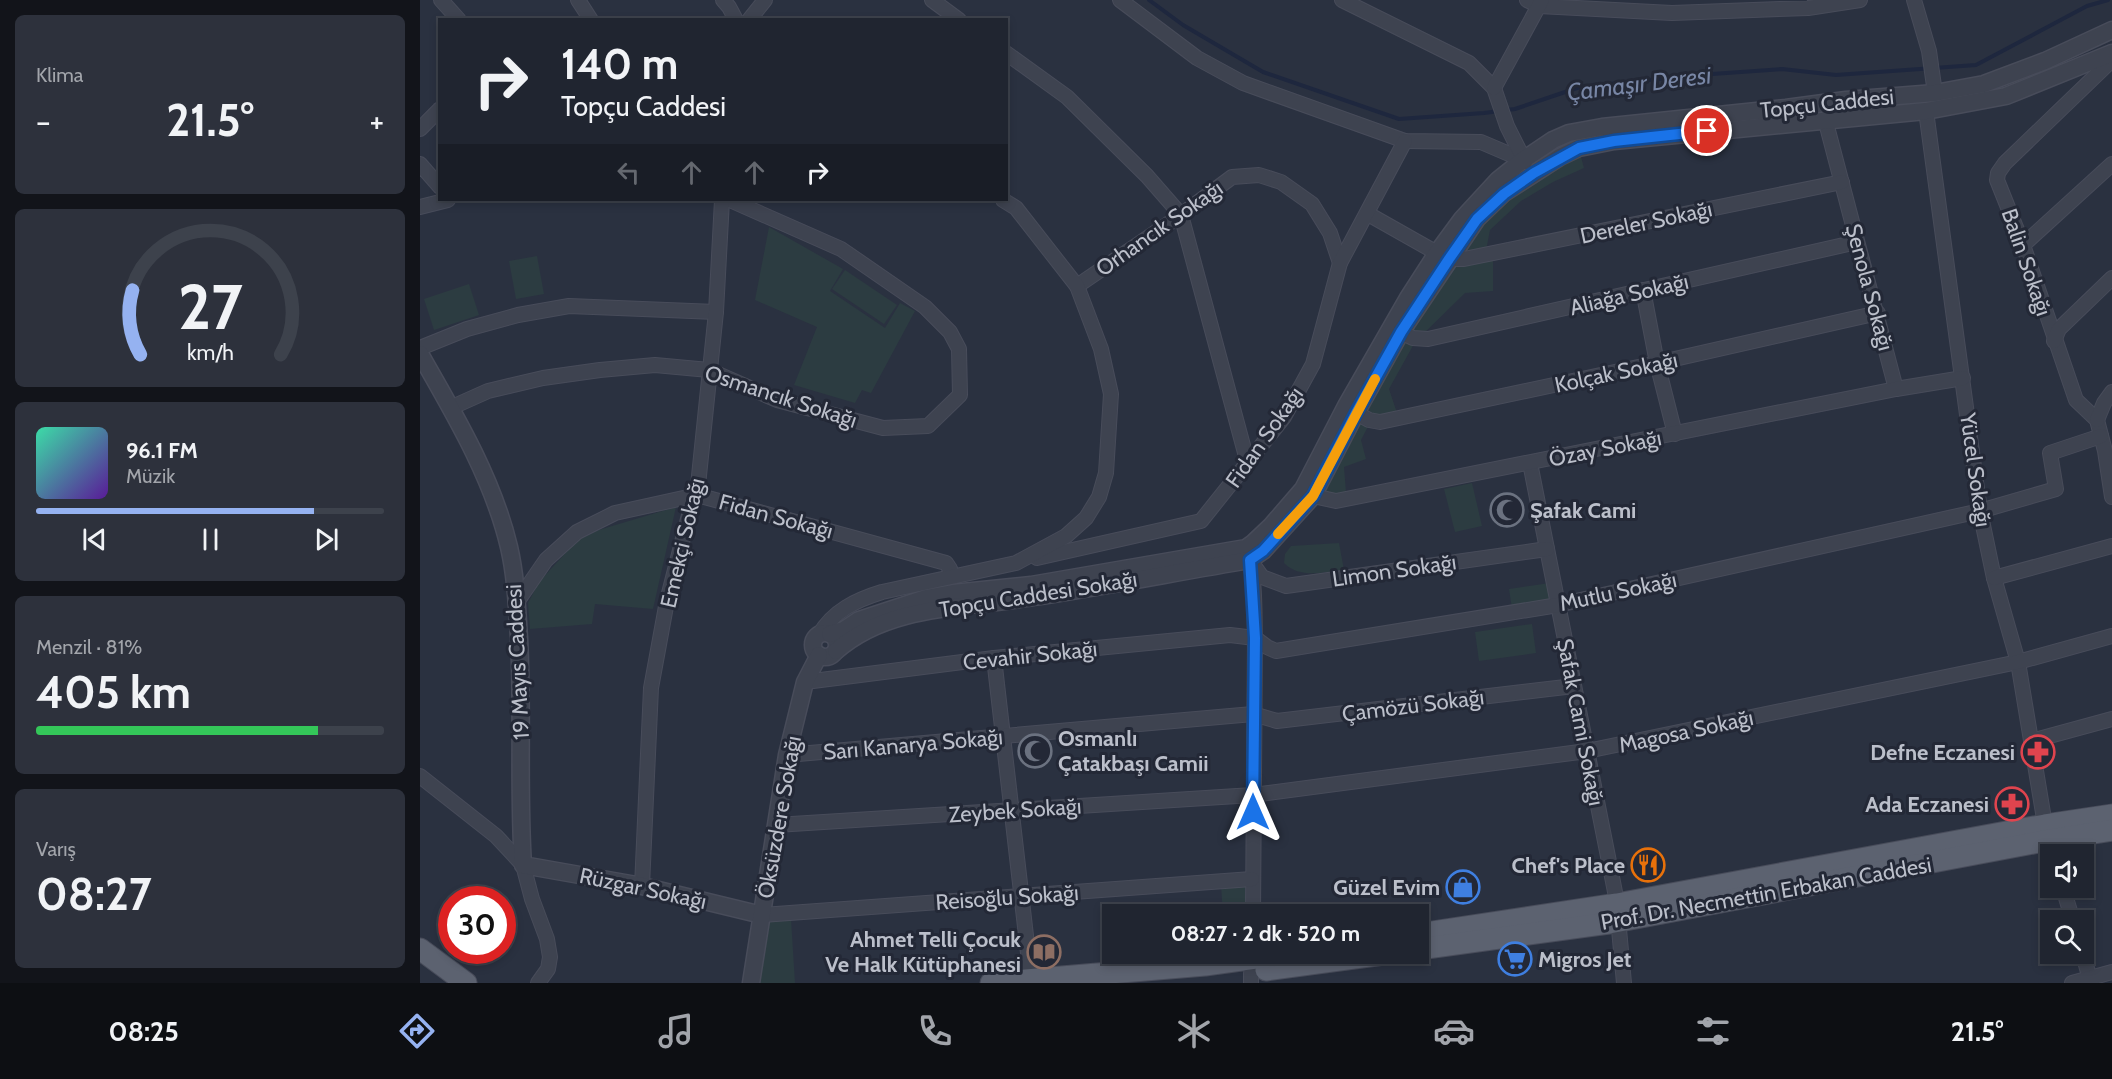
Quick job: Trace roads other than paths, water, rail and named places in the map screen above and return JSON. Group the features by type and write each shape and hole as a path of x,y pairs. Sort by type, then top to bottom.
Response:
{"main road":[{"name":"Prof. Dr. Necmettin Erbakan Caddesi","path":"2049,840 2112,815"},
{"name":"Prof. Dr. Necmettin Erbakan Caddesi","path":"1429,947 1618,912 2112,830"},
{"name":"Prof. Dr. Necmettin Erbakan Caddesi","path":"1429,933 1618,912"},
{"path":"420,949 460,979"},
{"path":"1131,983 1283,964"},
{"path":"991,983 1205,965 1253,967"}],"street":[{"path":"441,0 457,18"},
{"path":"578,0 590,18"},
{"path":"723,0 735,18"},
{"path":"751,18 765,0"},
{"path":"932,0 956,18"},
{"path":"1120,0 1197,58 1243,83 1405,141 1481,142 1523,160"},
{"path":"1342,0 1469,63 1494,88 1523,160 1534,173"},
{"path":"1494,88 1536,2 1672,13 1808,8 1860,0"},
{"path":"1914,0 1929,51 1935,88"},
{"name":"Topçu Caddesi","path":"1248,554 1263,551 1308,493 1351,410 1396,330 1443,256 1462,219 1498,180 1553,140 1569,133 1602,127 1983,84 2044,61 2112,30"},
{"name":"Topçu Caddesi","path":"1443,256 1504,194 1534,173 1579,148 1614,141 1926,111 2006,96 2112,53"},
{"path":"1008,54 1067,97 1147,176 1181,215 1248,464"},
{"name":"Balin Sokağı","path":"2097,420 2076,400 2023,245 1997,180 1998,173 2005,163 2112,60"},
{"path":"420,129 438,111"},
{"name":"Yücel Sokağı","path":"1926,111 1980,511 1994,579 2018,662 2049,840"},
{"name":"Şenola Sokağı","path":"1824,119 1878,313 1896,389"},
{"name":"Fidan Sokağı","path":"517,602 546,560 577,531 615,513 697,495 946,563 950,569 949,577 1201,521 1284,417 1313,364 1340,264 1405,141"},
{"path":"420,164 438,185"},
{"path":"2023,245 2112,164"},
{"name":"Orhancık Sokağı","path":"1077,286 1232,177 1259,175 1281,182 1312,204 1330,233 1340,264"},
{"name":"Dereler Sokağı","path":"1443,256 1464,259 1842,182"},
{"path":"420,207 444,201"},
{"name":"Emekçi Sokağı","path":"642,886 651,688 667,601 689,515 697,495 716,312 722,201"},
{"name":"Osmancık Sokağı","path":"450,408 488,391 543,378 655,364 709,370 777,400 883,428 928,426 960,395 959,349 950,332 925,307 841,249 732,201"},
{"path":"1005,201 1016,208 1077,286 1101,349 1111,394 1110,443 1106,473 1099,497 1086,518 1066,536 1016,563"},
{"path":"1368,214 1443,256"},
{"name":"Aliağa Sokağı","path":"1396,330 1413,338 1428,339 1857,242"},
{"path":"2054,340 2059,329 2112,278"},
{"path":"1643,290 1657,363 1675,434"},
{"path":"420,348 467,329 518,315 569,306 716,312"},
{"name":"Kolçak Sokağı","path":"1351,410 1369,420 1380,422 1878,313"},
{"name":"19 Mayıs Caddesi","path":"420,354 450,408 495,502 509,548 517,602 522,742 520,818 523,865 532,899 547,939 550,957 548,969 538,983"},
{"path":"1896,389 1963,378"},
{"name":"Özay Sokağı","path":"1308,493 1336,501 1896,389"},
{"path":"2112,393 2104,403 2097,420 2100,436 2108,451 2112,497"},
{"name":"Mutlu Sokağı","path":"1255,638 1276,651 1558,605 1980,511 2056,489 2050,453 2100,436"},
{"name":"Şafak Cami Sokağı","path":"1530,462 1618,912 1623,983"},
{"path":"1994,579 2112,546"},
{"name":"Limon Sokağı","path":"1248,554 1262,577 1286,586 1547,549"},
{"path":"825,635 844,630 859,620 926,598 952,593 1031,585 1248,554 1255,638 1253,904"},
{"name":"Topçu Caddesi Sokağı","path":"827,653 866,630 929,610 1033,598 1248,554"},
{"path":"825,635 826,623 861,598 949,577"},
{"name":"Cevahir Sokağı","path":"806,682 994,658 1230,634 1255,638"},
{"path":"825,635 837,644 827,653"},
{"name":"Magosa Sokağı","path":"1253,795 1587,752 2018,662 2112,636"},
{"name":"Öksüzdere Sokağı","path":"751,983 787,755 806,682 827,653"},
{"path":"994,658 1031,979"},
{"name":"Çamözü Sokağı","path":"1253,714 1277,722 1574,686"},
{"name":"Sarı Kanarya Sokağı","path":"787,755 1253,714"},
{"path":"2031,741 2112,719"},
{"path":"420,776 496,836 523,865"},
{"name":"Zeybek Sokağı","path":"776,825 1253,795"},
{"name":"Rüzgar Sokağı","path":"523,865 642,886 762,915"},
{"name":"Reisoğlu Sokağı","path":"762,915 1252,879"},
{"path":"420,939 460,979"},
{"path":"2086,964 2090,981"},
{"path":"2072,983 2090,981 2112,972"}],"waterway":[{"name":"Çamaşır Deresi","path":"1149,0 1183,25 1263,72 1399,119 1515,109 1580,87 1698,75 1782,69 1836,75 1976,65 2087,6 2108,0"}],"place":[{"name":"Şafak Cami","path":"1507,510"},
{"name":"Osmanlı Çatakbaşı Camii","path":"1035,751"},
{"name":"Defne Eczanesi","path":"2038,752"},
{"name":"Ada Eczanesi","path":"2012,804"},
{"name":"Chef's Place","path":"1648,865"},
{"name":"Güzel Evim","path":"1463,887"},
{"name":"Ahmet Telli Çocuk Ve Halk Kütüphanesi","path":"1044,952"},
{"name":"Migros Jet","path":"1515,959"}]}
